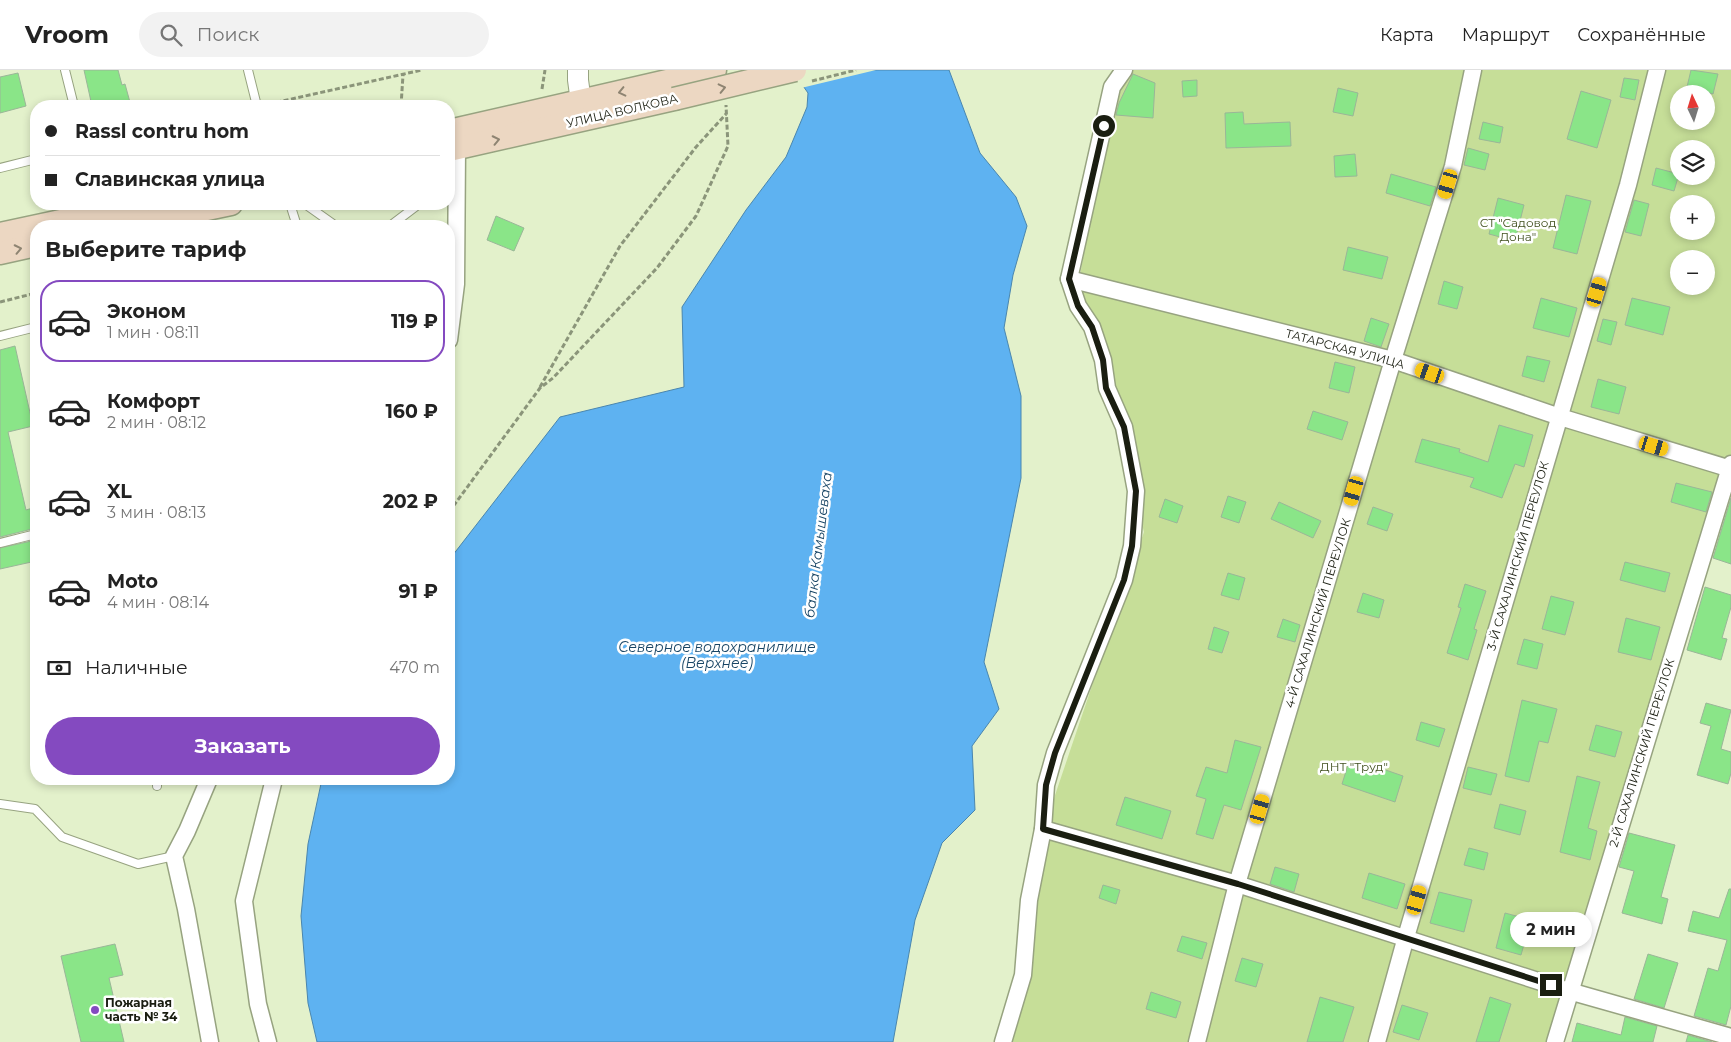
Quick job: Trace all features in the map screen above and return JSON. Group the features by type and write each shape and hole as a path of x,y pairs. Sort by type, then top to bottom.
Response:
{"main road":[{"name":"УЛИЦА ВОЛКОВА","path":"455,147 672,90 715,70"},
{"name":"УЛИЦА ВОЛКОВА","path":"455,147 581,102 672,90 795,70"},
{"path":"65,220 112,210"},
{"path":"155,220 202,210"},
{"path":"0,234 30,228"},
{"path":"0,253 30,246"}],"street":[{"name":"УЛИЦА ВОЛКОВА","path":"578,70 581,102"},
{"path":"1003,1042 1023,975 1029,900 1043,829 1046,785 1055,753 1124,580 1132,546 1136,491 1124,427 1106,388 1103,360 1092,327 1078,306 1069,279 1112,87 1124,70"},
{"name":"4-Й САХАЛИНСКИЙ ПЕРЕУЛОК","path":"1197,1042 1238,884 1393,360 1453,166 1473,70"},
{"name":"3-Й САХАЛИНСКИЙ ПЕРЕУЛОК","path":"1377,1042 1406,937 1628,185 1657,70"},
{"path":"455,257 455,292"},
{"name":"ТАТАРСКАЯ УЛИЦА","path":"1069,279 1393,360 1560,418 1731,467"},
{"name":"2-Й САХАЛИНСКИЙ ПЕРЕУЛОК","path":"1555,1042 1569,991 1731,467"},
{"path":"206,785 174,856 186,909 210,1042"},
{"path":"268,1042 258,1004 244,902 273,785"},
{"path":"1043,829 1238,884 1569,991 1731,1037"}],"lane":[{"path":"65,70 72,100"},
{"path":"248,70 256,100"},
{"path":"0,168 30,160"},
{"path":"313,210 328,220"},
{"path":"398,220 410,210"},
{"path":"0,336 30,329"},
{"path":"0,543 30,536"},
{"path":"0,804 35,809 62,837 138,864 174,856"}],"path":[{"path":"285,100 422,70"},
{"path":"401,100 403,75"},
{"path":"455,504 540,388 620,246 696,147 727,114"},
{"path":"540,388 553,378 658,268 696,216 728,146"},
{"path":"0,302 30,294"}],"green space":[{"name":"ДНТ \"Труд\"","path":"1130,70 1731,70 1731,464 1559,1042 1004,1042 1035,924 1049,813 1144,532 1079,281 1109,113"}],"water":[{"name":"Северное водохранилище (Верхнее)","path":"792,70 949,70 980,153 1016,197 1027,226 1013,275 1004,328 1021,396 1021,478 984,662 999,709 972,746 975,810 942,843 915,920 893,1042 317,1042 308,1003 301,916 308,844 321,785 455,785 455,552 560,417 684,387 682,307 746,210 786,157 807,107 808,93"}],"pier":[{"path":"790,70 876,70 801,88"}],"building":[{"path":"84,70 118,70 122,85 125,84 129,100 91,100"},
{"path":"1691,70 1718,74 1715,86 1687,85"},
{"path":"18,73 26,106 0,113 0,77"},
{"path":"1133,74 1155,83 1153,118 1116,115 1119,103"},
{"path":"1624,78 1639,80 1635,100 1620,97"},
{"path":"1197,80 1197,96 1183,97 1182,81"},
{"path":"1338,88 1358,93 1353,116 1333,112"},
{"path":"1581,91 1611,100 1597,148 1567,139"},
{"path":"1243,112 1244,124 1290,122 1291,146 1226,148 1225,113"},
{"path":"1483,122 1503,127 1500,143 1479,139"},
{"path":"1468,148 1489,154 1485,170 1464,165"},
{"path":"1355,154 1357,176 1335,177 1334,156"},
{"path":"1656,168 1670,172 1670,185 1676,185 1674,191 1652,185"},
{"path":"1391,174 1436,187 1430,206 1386,193"},
{"path":"1566,195 1591,201 1577,254 1553,248"},
{"path":"1498,198 1524,205 1515,241 1489,234"},
{"path":"1634,200 1649,204 1641,236 1625,232"},
{"path":"496,216 524,228 514,251 487,240"},
{"path":"1348,247 1388,257 1382,279 1343,270"},
{"path":"1444,281 1463,287 1457,309 1438,304"},
{"path":"1541,298 1577,308 1569,337 1533,328"},
{"path":"1632,298 1670,307 1663,335 1625,325"},
{"path":"1371,318 1389,324 1381,347 1364,341"},
{"path":"1603,319 1617,322 1611,345 1597,341"},
{"path":"15,346 30,413 30,427 8,432 26,510 30,509 30,530 0,537 0,350"},
{"path":"1527,356 1550,361 1544,382 1522,376"},
{"path":"1335,362 1355,367 1349,393 1329,388"},
{"path":"1598,379 1626,387 1619,414 1591,407"},
{"path":"1313,411 1348,422 1342,440 1307,429"},
{"path":"1499,425 1533,435 1524,467 1515,464 1502,498 1470,487 1474,478 1415,462 1422,439 1460,449 1459,452 1488,462"},
{"path":"1676,483 1712,492 1706,512 1671,502"},
{"path":"1228,496 1246,502 1239,523 1221,517"},
{"path":"1731,498 1731,564 1713,558"},
{"path":"1165,499 1183,506 1177,523 1159,517"},
{"path":"1279,502 1321,521 1313,538 1271,519"},
{"path":"1373,507 1393,514 1387,531 1367,524"},
{"path":"30,541 30,562 0,569 0,548"},
{"path":"1625,562 1670,573 1665,592 1620,580"},
{"path":"1228,573 1245,578 1239,600 1221,595"},
{"path":"1465,584 1486,591 1474,629 1477,630 1468,660 1447,653 1461,608 1458,607"},
{"path":"1705,587 1731,595 1731,607 1722,638 1727,639 1721,660 1687,650"},
{"path":"1363,593 1384,600 1379,618 1357,612"},
{"path":"1551,596 1574,602 1565,635 1542,629"},
{"path":"1626,618 1660,627 1651,660 1618,652"},
{"path":"1283,619 1300,625 1295,642 1277,637"},
{"path":"1214,627 1229,632 1222,653 1208,649"},
{"path":"1524,639 1543,644 1537,669 1517,664"},
{"path":"1522,700 1557,709 1548,743 1539,741 1529,782 1505,776"},
{"path":"1706,703 1731,710 1721,749 1731,752 1731,773 1728,784 1697,775 1711,726 1700,723"},
{"path":"1421,722 1445,729 1439,747 1416,740"},
{"path":"1596,725 1622,732 1615,757 1589,750"},
{"path":"1235,740 1261,747 1241,810 1224,805 1213,839 1196,834 1206,799 1196,796 1206,767 1227,773"},
{"path":"1348,765 1372,772 1374,766 1403,776 1395,802 1342,784"},
{"path":"1468,767 1497,774 1491,795 1463,788"},
{"path":"1577,776 1600,782 1588,828 1597,831 1590,860 1560,852"},
{"path":"1125,797 1171,811 1162,839 1116,825"},
{"path":"1500,804 1526,811 1520,835 1494,828"},
{"path":"1629,833 1675,845 1661,897 1668,899 1662,924 1622,913 1634,871 1619,867"},
{"path":"1469,848 1488,853 1484,870 1464,865"},
{"path":"1275,867 1299,874 1294,892 1270,884"},
{"path":"1369,873 1405,884 1397,909 1362,898"},
{"path":"1103,885 1120,890 1116,904 1099,898"},
{"path":"1729,889 1731,889 1731,1006 1726,1025 1694,1016 1708,968 1718,971 1727,940 1688,931 1693,911 1719,918"},
{"path":"1439,892 1472,900 1464,932 1430,923"},
{"path":"1505,913 1531,920 1521,955 1496,948"},
{"path":"1182,936 1207,943 1202,959 1177,951"},
{"name":"Пожарная часть № 34","path":"115,944 123,975 109,978 124,1042 81,1042 61,956"},
{"path":"1648,954 1678,963 1664,1008 1634,999"},
{"path":"1242,958 1263,964 1256,987 1235,981"},
{"path":"1151,992 1181,1002 1176,1018 1146,1009"},
{"path":"1320,997 1354,1007 1343,1042 1307,1042"},
{"path":"1490,997 1511,1004 1499,1042 1476,1042"},
{"path":"1402,1005 1428,1013 1419,1040 1393,1032"},
{"path":"1625,1017 1657,1026 1653,1042 1572,1042 1577,1023 1621,1035"},
{"path":"1688,1035 1712,1042 1686,1042"}],"place":[{"name":"Пожарная часть № 34","path":"95,1010"}],"route":[{"path":"1104,126 1069,279 1078,306 1092,327 1103,360 1106,388 1124,427 1136,491 1132,546 1124,580 1055,753 1046,785 1043,829 1238,884 1551,985"}],"park label":[{"name":"СТ \"Садовод Дона\"","path":"1518,230"}],"water label":[{"name":"балка Камышеваха","path":"818,545"}]}
